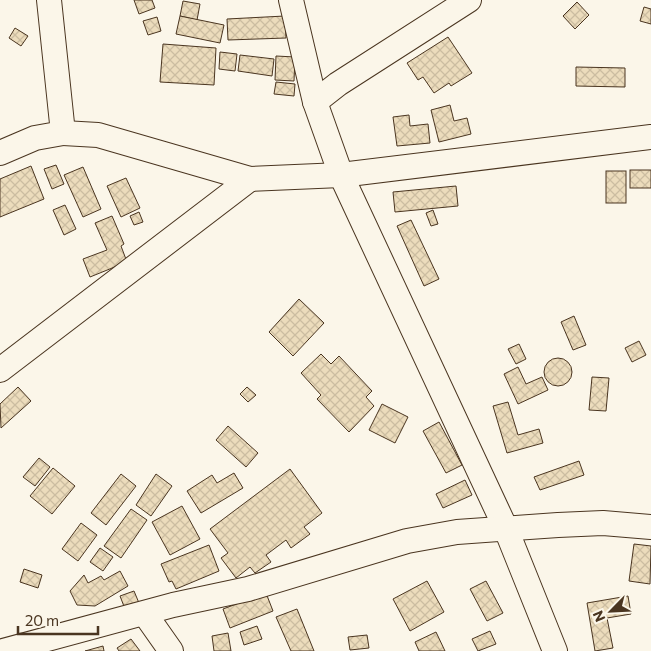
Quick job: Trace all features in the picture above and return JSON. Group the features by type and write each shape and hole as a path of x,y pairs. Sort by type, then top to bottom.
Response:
{"street":[{"path":"49,0 63,133"},
{"path":"291,0 315,102 341,175 506,529 555,651"},
{"path":"315,102 469,0"},
{"path":"0,152 35,138 63,133 98,135 250,180 341,175 651,137"},
{"path":"0,370 250,180"},
{"path":"3,651 248,589 407,541 457,532 603,523 651,527"},
{"path":"145,614 171,651"}],"building":[{"path":"134,0 152,0 155,8 139,14"},
{"path":"183,1 200,4 197,20 180,16"},
{"path":"577,2 589,15 575,29 563,16"},
{"path":"644,7 651,9 651,24 640,21"},
{"path":"180,16 224,25 220,43 176,34"},
{"path":"285,16 286,38 228,40 227,19"},
{"path":"157,17 161,31 148,35 143,21"},
{"path":"15,28 28,36 21,46 9,38"},
{"path":"448,37 472,73 451,86 449,83 434,93 423,77 418,80 407,63"},
{"path":"163,44 216,48 214,85 160,82"},
{"path":"220,52 237,54 235,71 219,69"},
{"path":"240,55 274,59 272,76 238,71"},
{"path":"276,56 295,57 294,81 275,80"},
{"path":"576,67 625,68 625,87 576,86"},
{"path":"276,82 295,84 294,96 274,94"},
{"path":"450,105 454,121 467,118 471,134 439,142 431,110"},
{"path":"409,115 410,126 428,124 430,143 397,146 393,117"},
{"path":"56,165 64,184 52,189 44,169"},
{"path":"31,166 44,199 0,217 0,179"},
{"path":"83,167 101,209 83,217 64,175"},
{"path":"630,170 651,170 651,188 630,188"},
{"path":"606,171 626,171 626,203 606,203"},
{"path":"126,178 140,208 121,217 107,186"},
{"path":"456,186 458,206 395,212 393,192"},
{"path":"65,205 76,229 64,235 53,210"},
{"path":"433,210 438,224 431,226 426,213"},
{"path":"139,212 143,222 134,225 130,216"},
{"path":"112,216 124,244 121,246 127,262 90,277 83,259 107,250 95,223"},
{"path":"411,220 439,279 424,286 397,226"},
{"path":"299,299 324,323 293,356 269,332"},
{"path":"574,316 586,345 573,350 561,322"},
{"path":"639,341 646,355 632,362 625,348"},
{"path":"519,344 526,359 516,364 508,349"},
{"path":"321,354 331,364 339,356 372,391 366,397 374,406 349,432 317,399 321,395 301,373"},
{"path":"558,358 568,362 572,372 568,382 558,386 548,382 544,372 548,362"},
{"path":"518,367 526,384 542,377 548,390 518,404 504,374"},
{"path":"592,377 609,378 606,411 589,410"},
{"path":"18,387 31,401 1,428 0,404"},
{"path":"247,387 256,395 248,402 240,394"},
{"path":"508,402 518,435 539,429 543,443 507,453 493,406"},
{"path":"382,404 408,417 395,443 369,430"},
{"path":"439,422 462,465 446,473 423,431"},
{"path":"228,426 258,453 246,467 216,440"},
{"path":"39,458 50,467 35,486 23,477"},
{"path":"579,461 584,475 540,490 534,477"},
{"path":"53,468 75,486 52,514 30,496"},
{"path":"290,469 322,513 304,527 310,534 291,548 286,540 266,555 271,562 255,573 250,567 236,578 221,558 228,553 210,529"},
{"path":"234,473 243,488 201,513 187,491 212,475 217,483"},
{"path":"121,474 136,486 106,525 91,513"},
{"path":"156,474 172,486 151,516 136,505"},
{"path":"465,480 472,495 443,508 436,494"},
{"path":"182,506 200,539 170,555 152,522"},
{"path":"131,509 147,520 121,558 104,546"},
{"path":"81,523 97,535 78,561 62,549"},
{"path":"634,544 651,546 650,584 629,581"},
{"path":"209,545 219,571 176,589 172,581 169,582 161,564"},
{"path":"100,548 113,557 103,571 90,562"},
{"path":"24,569 42,575 38,588 20,582"},
{"path":"120,571 128,586 95,606 77,605 70,591 84,575 88,583 101,576 104,580"},
{"path":"427,581 444,612 410,631 393,599"},
{"path":"486,581 503,613 487,621 470,589"},
{"path":"134,591 139,603 125,609 120,596"},
{"path":"266,593 273,611 230,628 223,609"},
{"path":"628,596 631,614 607,618 613,648 595,651 587,603"},
{"path":"297,609 314,651 291,651 276,617"},
{"path":"257,626 262,639 244,645 240,632"},
{"path":"490,631 496,644 478,651 472,639"},
{"path":"436,632 445,651 419,651 415,642"},
{"path":"228,633 231,651 214,651 212,636"},
{"path":"367,635 369,648 350,650 348,637"},
{"path":"131,639 140,651 119,651 117,648"},
{"path":"103,646 104,651 85,651"}]}
